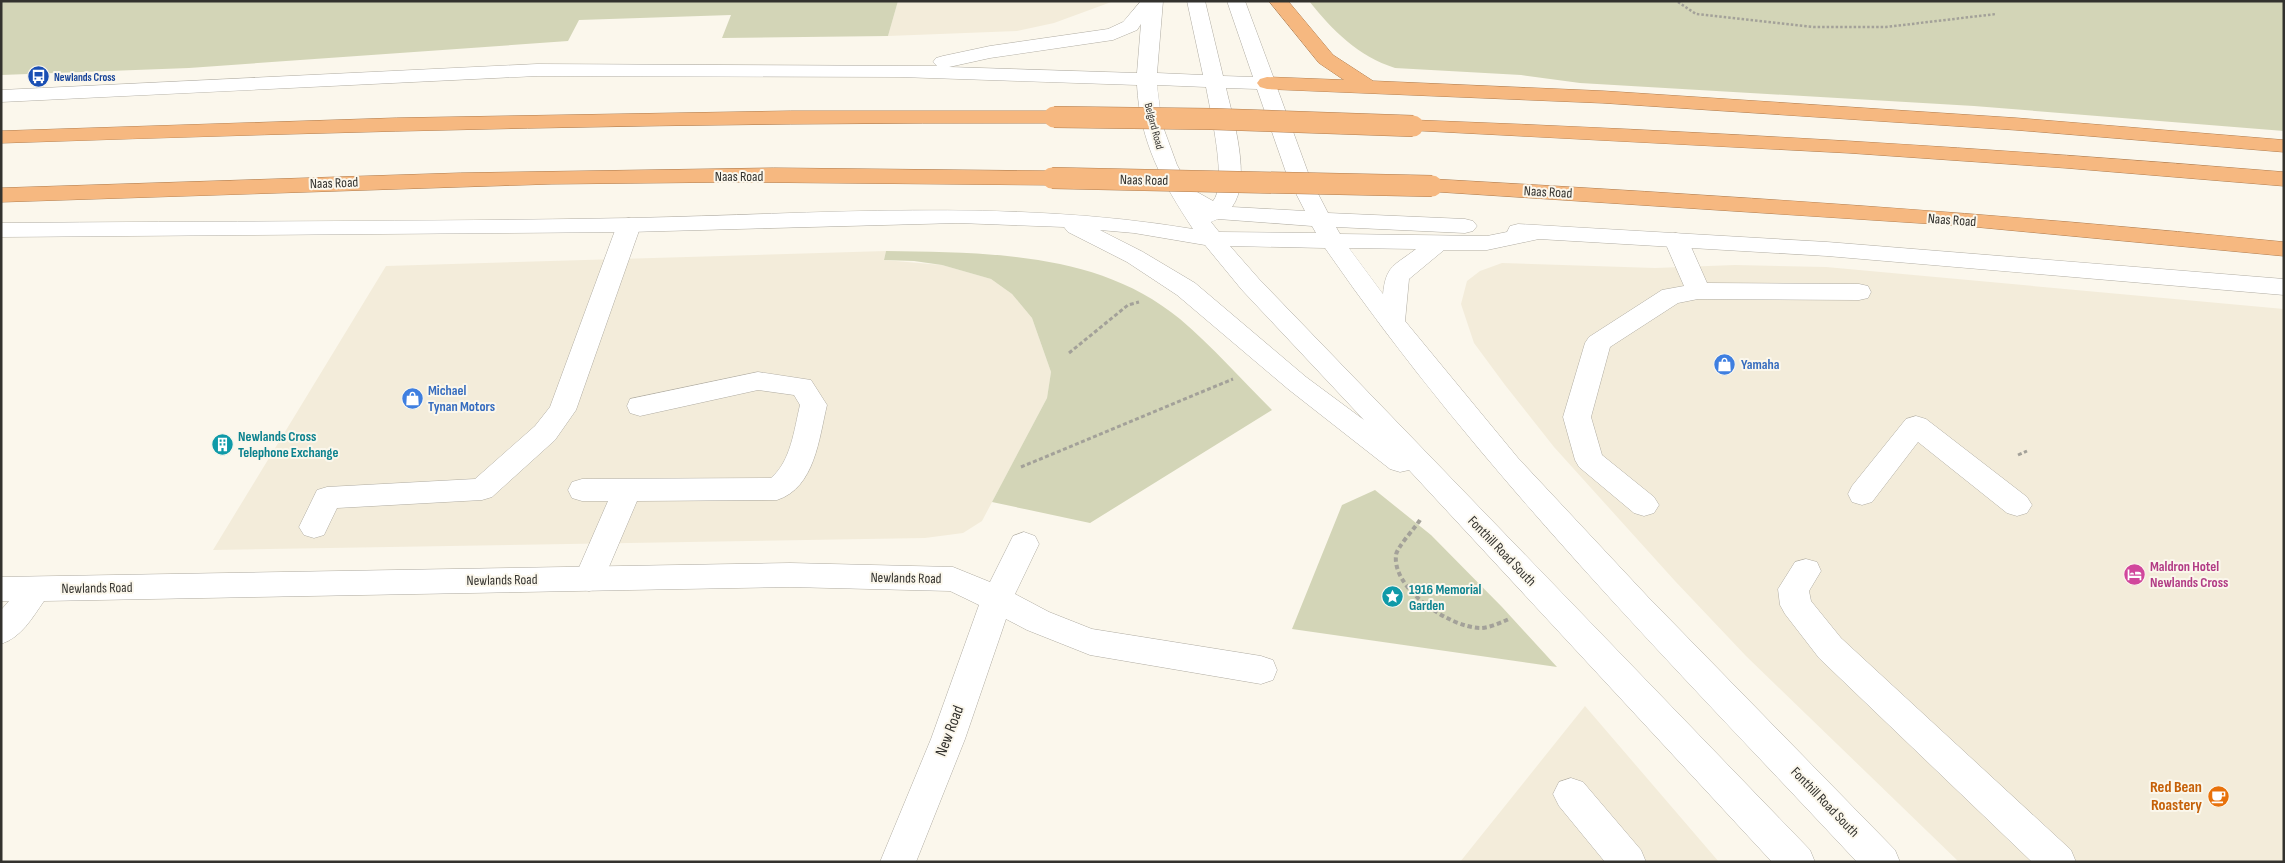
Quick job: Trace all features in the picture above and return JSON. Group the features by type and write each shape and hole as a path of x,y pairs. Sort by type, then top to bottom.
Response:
{"highway":[{"path":"1278,1 1326,59 1369,87"},
{"path":"1266,83 1622,98 2016,124 2284,146"},
{"path":"1,137 611,119 865,115 1212,119 1617,133 2037,159 2284,179"},
{"name":"Naas Road","path":"1,195 219,186 520,178 745,175 1052,178 1432,186 1620,196 2140,233 2284,249"}],"main road":[{"path":"900,71 990,52 1112,34 1130,26 1152,1"},
{"name":"Belgard Road","path":"1152,1 1145,80 1147,109 1155,139 1180,192 1208,223"},
{"path":"1196,1 1216,82 1230,178 1229,196 1208,223"},
{"path":"1236,1 1300,178 1319,218"},
{"path":"1,96 537,70 900,71 1266,83"},
{"path":"1208,223 1237,215 1441,224 1536,232 1827,249 2284,287"},
{"path":"1,230 629,225 958,216 1064,220 1134,226 1208,223 1332,241 1486,243 1536,232"},
{"name":"Fonthill Road South","path":"1319,218 1332,241 1392,322 1508,465 1637,606 1882,862"},
{"path":"1064,220 1135,257 1186,288 1273,362 1460,508"},
{"name":"Fonthill Road South","path":"1208,223 1252,288 1321,356 1460,508 1669,725 1797,862"},
{"path":"314,527 327,498 482,490 545,433 562,410 629,225"},
{"path":"1676,240 1698,291"},
{"path":"1392,322 1396,276 1438,242"},
{"path":"1644,505 1589,460 1577,417 1598,343 1671,296 1698,291 1859,292"},
{"path":"582,490 776,489 790,478 800,458 814,405 802,388 758,381 640,406"},
{"path":"1862,494 1916,426 2017,505"},
{"path":"589,579 627,490"},
{"name":"New Road","path":"898,862 948,739 997,599 1024,544"},
{"path":"1806,571 1793,589 1796,605 1830,648 2058,862"},
{"name":"Newlands Road","path":"1,589 790,575 953,579 997,599 1038,621 1090,642 1261,670"},
{"path":"1,631 18,614 35,589"},
{"path":"1571,794 1628,862"}],"path":[{"path":"1678,2 1696,14 1814,27 1886,27 1996,14"},
{"path":"1069,353 1128,305 1144,301"},
{"path":"1021,467 1273,362"},
{"path":"1420,520 1396,552 1396,570 1415,595 1432,610 1456,622 1480,628 1498,624 1512,617"}],"shaded area":[{"path":"898,1 1114,1 1054,23 1017,31 888,36"},
{"path":"886,251 884,260 942,265 991,279 1012,294 1032,318 1051,372 1047,398 982,521 963,533 925,538 213,550 386,266"},
{"path":"1502,263 1655,268 1735,265 1826,267 2284,309 2284,862 1959,862 1746,656 1675,581 1554,447 1505,385 1474,343 1461,304 1467,281 1480,271"},
{"path":"1585,706 1719,862 1460,862"}],"green space":[{"path":"1,1 898,1 888,36 722,38 731,15 579,20 568,41 189,68 1,75"},
{"path":"1309,1 2284,1 2284,131 1974,106 1580,83 1521,75 1395,68 1369,57 1347,41"},
{"path":"886,251 1002,255 1078,268 1114,280 1148,297 1180,319 1272,410 1090,523 992,502 1047,398 1051,372 1032,318 1012,294 991,279 942,265 914,261 884,260"},
{"path":"1375,490 1431,535 1502,607 1557,667 1292,629 1342,505"}],"place":[{"name":"Newlands Cross","path":"38,77"},
{"name":"Yamaha","path":"1725,364"},
{"name":"Michael Tynan Motors","path":"412,398"},
{"name":"Newlands Cross Telephone Exchange","path":"222,444"},
{"name":"Maldron Hotel Newlands Cross","path":"2134,574"},
{"name":"1916 Memorial Garden","path":"1393,597"},
{"name":"Red Bean Roastery","path":"2218,796"}]}
